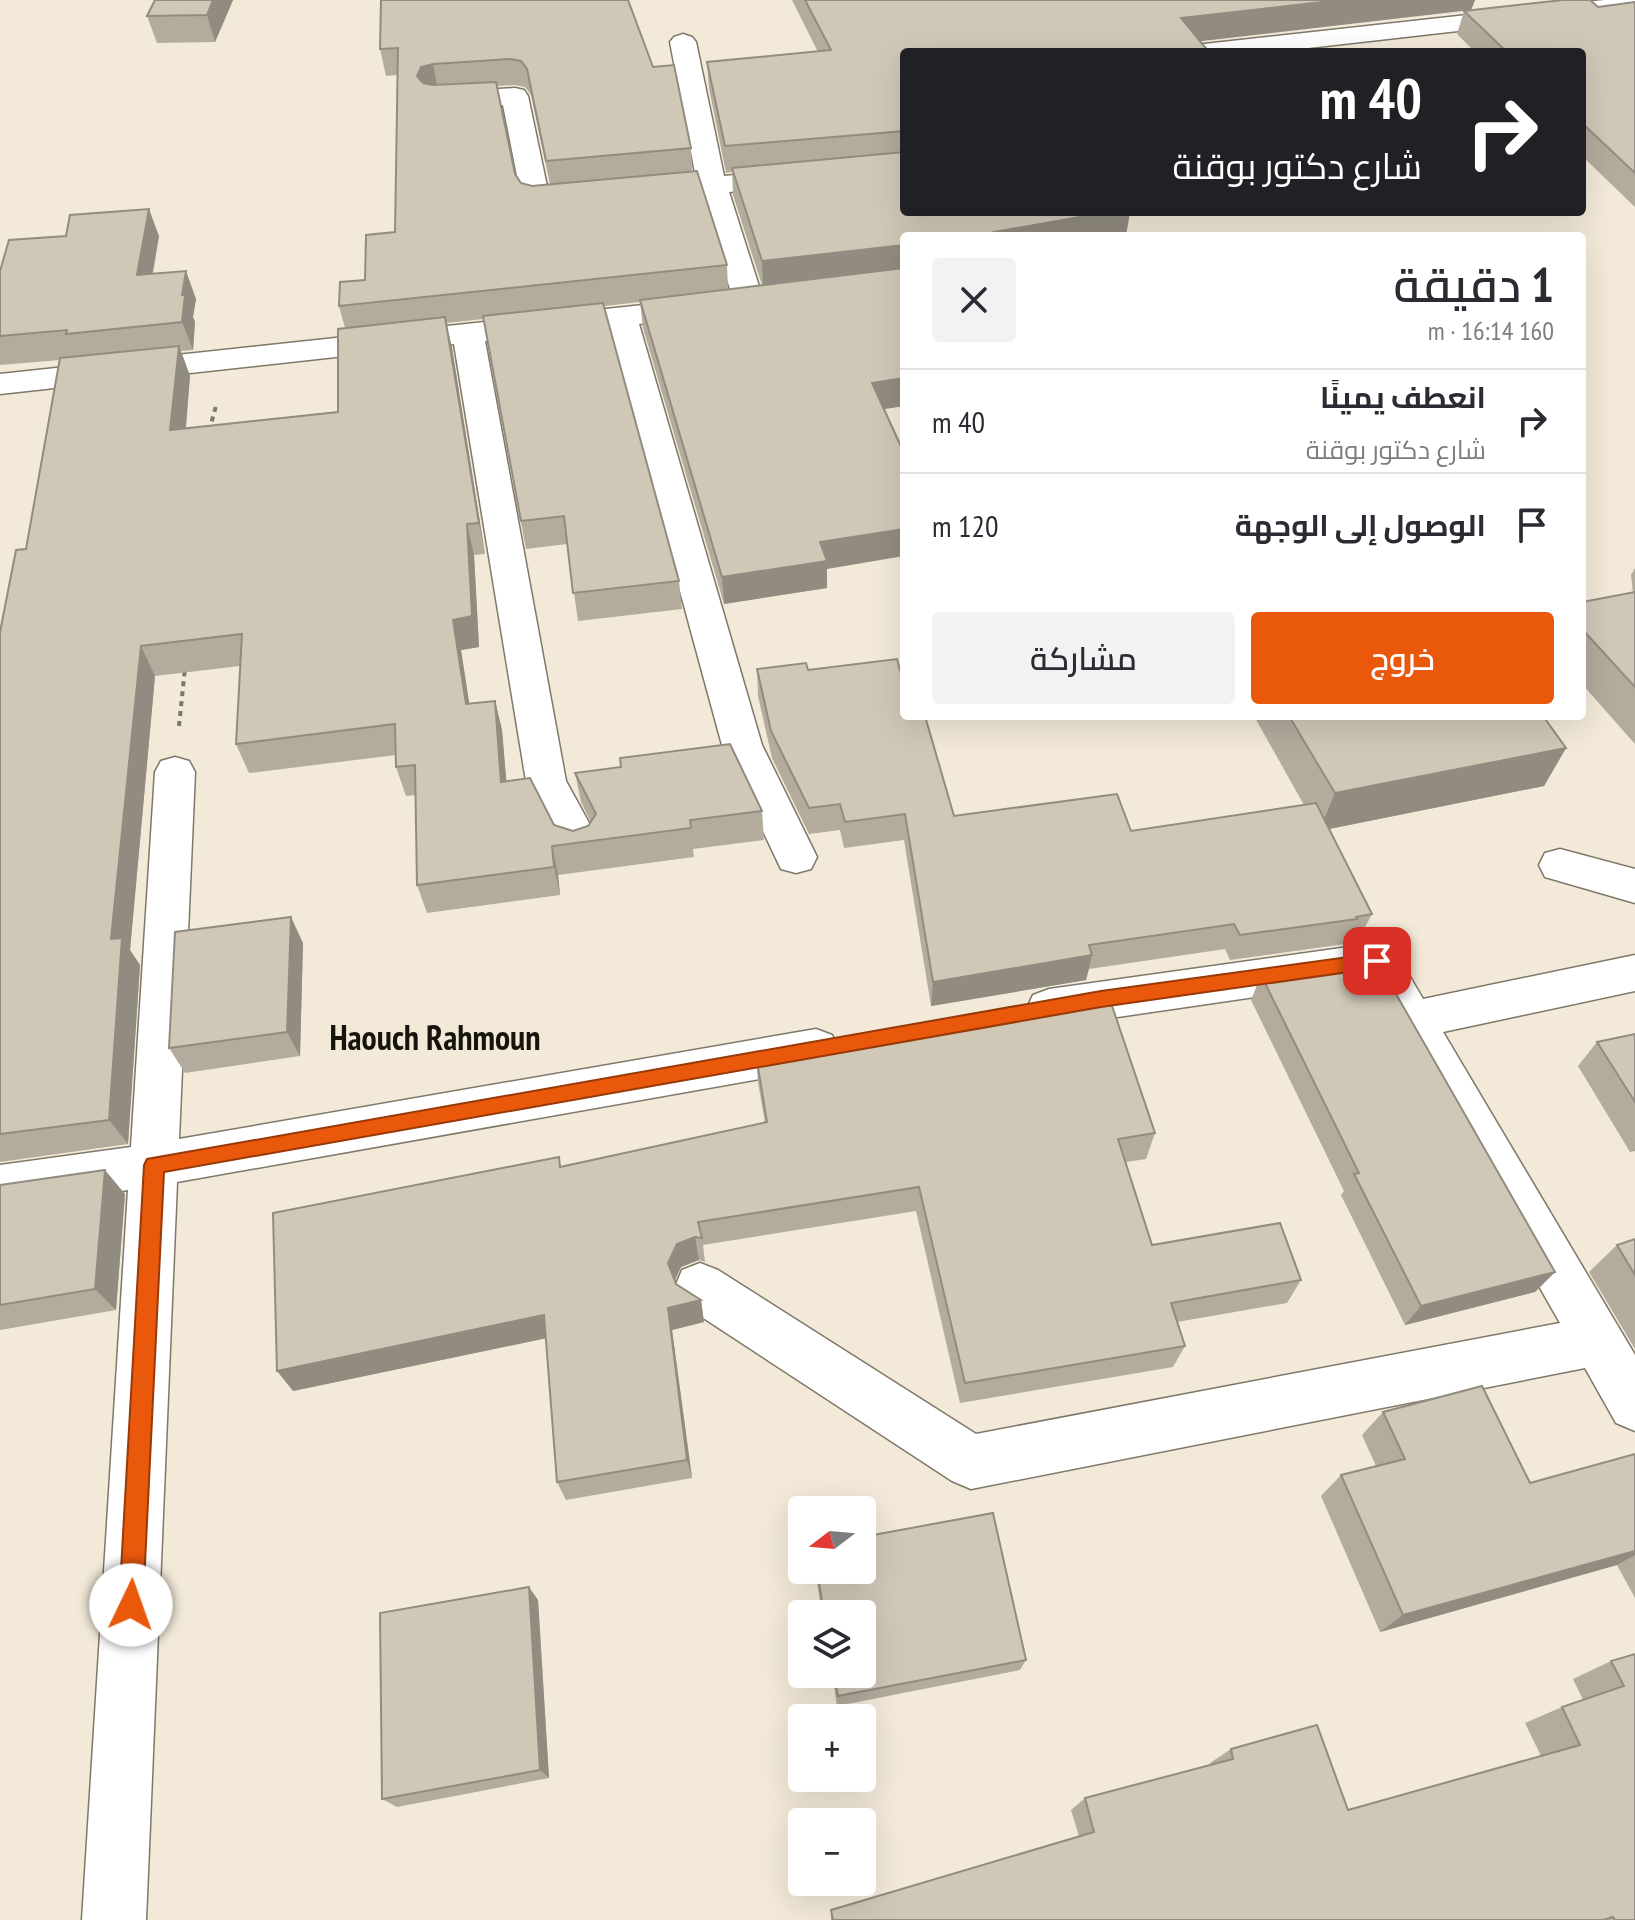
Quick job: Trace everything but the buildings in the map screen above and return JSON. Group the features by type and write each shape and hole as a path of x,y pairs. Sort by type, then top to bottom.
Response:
{"street":[{"path":"1240,48 1635,4"},
{"path":"0,384 468,335 764,300 712,185 683,42"},
{"path":"438,101 515,96 536,201 900,168"},
{"path":"621,317 742,745 796,857"},
{"path":"468,335 546,781 578,841"},
{"path":"114,1920 175,772"},
{"path":"1560,865 1635,886"},
{"path":"1008,1016 1101,999 1377,961 1635,1405"},
{"path":"1412,1020 1635,973"},
{"path":"0,1187 154,1165 853,1043"},
{"path":"700,1287 971,1462 1598,1341"}],"path":[{"path":"209,431 211,416 239,359"},
{"path":"175,772 186,664"}],"district":[{"name":"Haouch Rahmoun","path":"435,1038"}],"route":[{"path":"131,1605 154,1165 1101,999 1377,961"}]}
